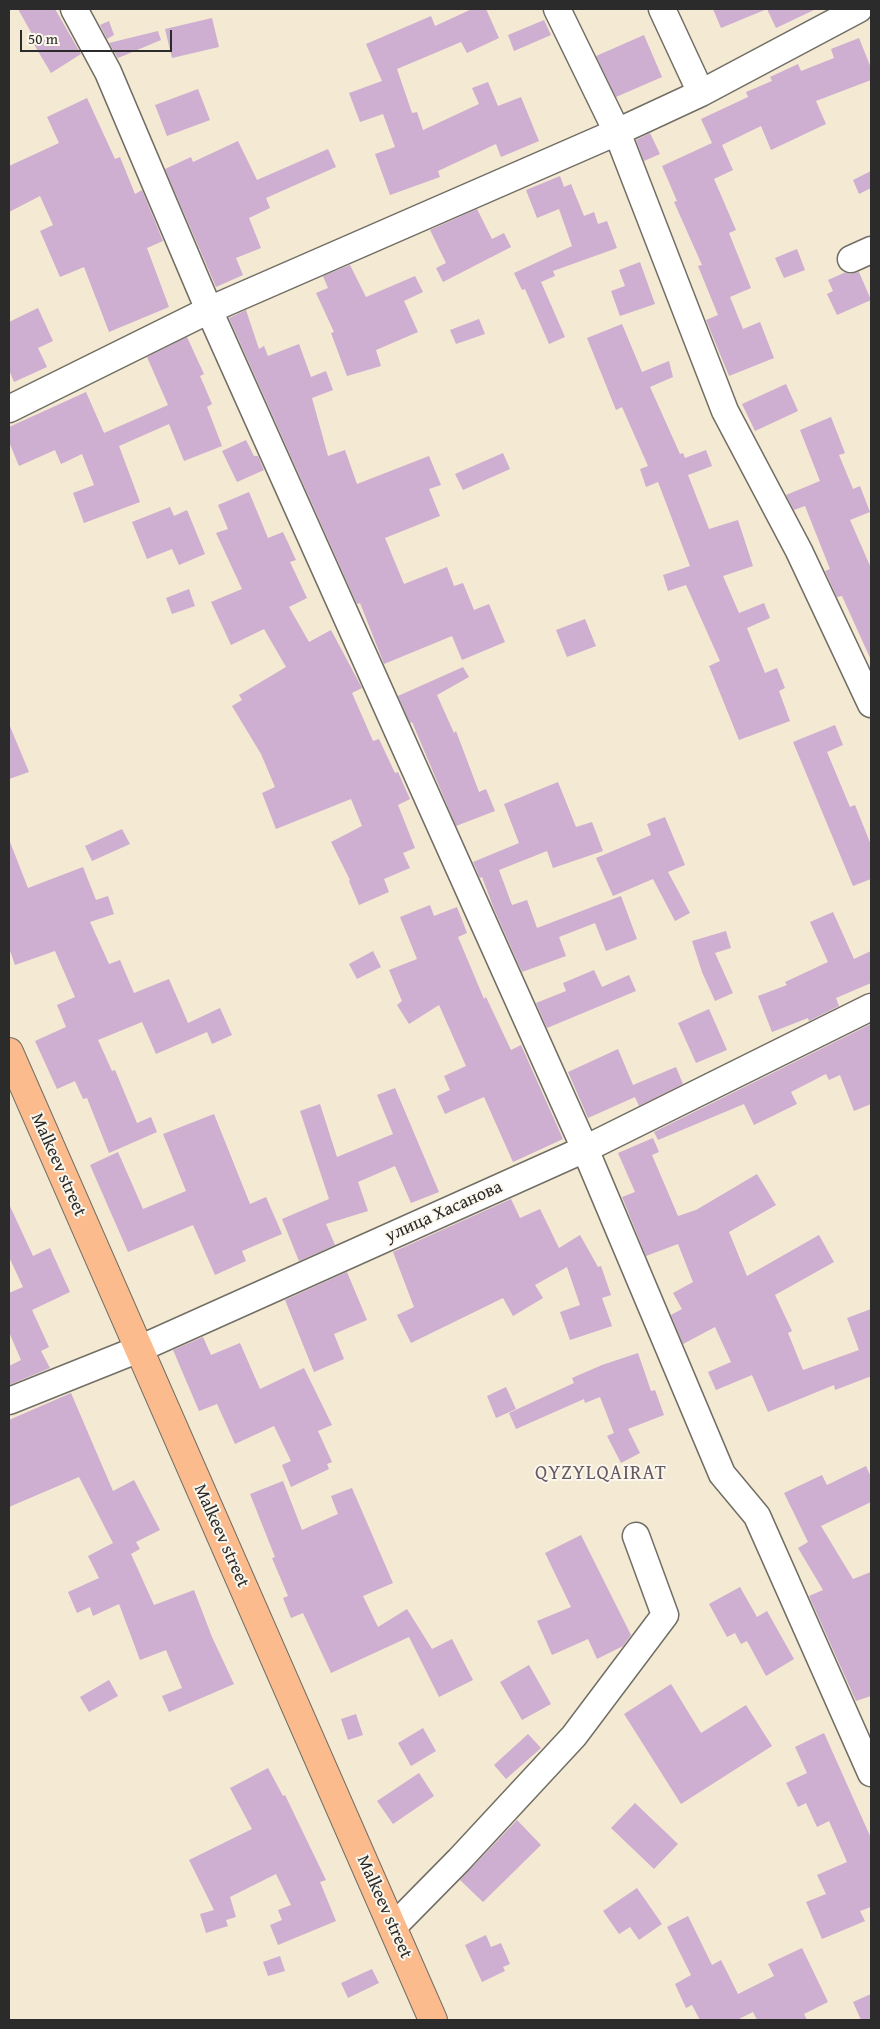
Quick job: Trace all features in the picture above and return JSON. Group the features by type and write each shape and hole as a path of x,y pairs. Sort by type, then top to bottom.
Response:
{"main road":[{"name":"Malkeev street","path":"9,1052 434,2020"}],"street":[{"path":"74,9 108,72 209,310 585,1149 722,1474 757,1516 871,1773"},
{"path":"556,9 617,132 725,411 799,551 871,704"},
{"path":"662,9 701,93"},
{"path":"9,408 209,310 617,132 701,93 859,9"},
{"name":"улица Хасанова","path":"9,1400 139,1348 585,1149 871,1007"},
{"path":"393,1927 459,1860 574,1736 665,1615 636,1536"}],"building":[{"path":"18,9 55,9 81,54 51,73 29,36 32,34"},
{"path":"472,9 486,9 499,38 467,53 461,42 397,69 412,113 417,112 423,130 479,104 472,88 488,82 498,106 521,97 539,141 501,157 496,144 438,171 440,177 390,195 375,154 395,147 383,114 360,122 349,93 382,81 366,44 431,16 435,26"},
{"path":"713,9 767,9 721,28"},
{"path":"767,9 816,9 776,28"},
{"path":"212,18 219,47 172,58 165,29"},
{"path":"544,20 551,35 514,51 508,35"},
{"path":"109,21 114,35 107,39 100,25"},
{"path":"158,31 161,40 118,58 109,43"},
{"path":"644,35 662,77 616,97 596,56"},
{"path":"859,38 871,68 871,80 816,101 826,124 771,150 761,126 722,145 733,170 714,179 736,230 729,233 751,288 730,297 743,329 760,322 774,358 729,376 706,320 718,315 698,266 702,265 674,202 677,201 662,166 712,143 701,119 748,97 746,92 772,81 770,77 798,64 801,71 834,58 831,49"},
{"path":"198,89 210,120 167,136 155,105"},
{"path":"87,98 115,159 120,157 135,194 142,190 163,241 147,248 169,307 109,332 84,267 60,277 40,231 53,225 40,196 9,212 9,166 59,143 47,117"},
{"path":"650,133 660,154 644,161 636,140"},
{"path":"238,141 257,180 328,149 336,167 266,198 270,208 249,218 261,248 236,258 243,275 216,287 165,169 191,157 193,162"},
{"path":"871,171 871,188 859,194 853,180"},
{"path":"560,176 564,187 571,184 584,216 594,212 598,224 607,221 617,248 553,271 555,276 541,282 565,337 549,344 525,289 522,290 514,273 572,246 559,209 537,218 526,190"},
{"path":"477,209 492,239 504,233 511,247 443,282 436,268 446,263 430,230"},
{"path":"797,249 805,270 784,278 775,258"},
{"path":"640,262 655,304 620,316 611,291 625,286 619,270"},
{"path":"350,265 366,297 415,276 423,292 404,301 418,332 376,350 381,366 347,376 331,333 334,332 316,293 328,288 323,276"},
{"path":"846,272 850,274 859,272 871,300 837,315 827,294 833,291 828,280"},
{"path":"38,308 53,341 38,348 47,367 14,382 9,370 9,322"},
{"path":"246,310 259,349 264,346 268,356 299,344 311,377 326,371 333,390 312,398 328,456 345,450 357,484 429,456 441,485 429,489 440,516 385,538 404,584 447,567 454,586 463,583 474,610 489,604 505,642 462,660 452,636 384,664 360,603 357,604 229,318"},
{"path":"479,319 485,334 456,344 450,330"},
{"path":"622,324 642,372 669,361 673,377 650,387 680,454 683,453 685,458 706,450 712,466 688,475 709,529 738,520 753,566 723,576 739,613 764,603 770,618 747,628 765,673 777,668 785,688 779,691 790,721 739,740 709,666 720,661 686,585 668,591 663,575 690,566 658,482 646,487 640,469 648,466 622,407 616,410 587,338"},
{"path":"187,337 204,374 200,376 212,404 207,407 222,446 184,461 169,424 119,446 140,502 84,523 73,493 94,485 82,454 61,464 55,450 19,466 9,442 9,427 86,392 104,433 168,405 147,357"},
{"path":"786,384 798,411 755,431 742,404"},
{"path":"831,417 845,453 839,455 853,489 860,486 870,512 850,520 871,568 871,660 842,596 837,597 825,571 830,569 805,506 794,510 786,495 820,481 800,430"},
{"path":"246,440 254,456 258,456 264,470 237,482 222,451"},
{"path":"503,453 510,469 463,490 455,474"},
{"path":"249,492 268,538 283,532 296,560 290,562 307,598 289,607 309,642 331,630 362,688 352,693 373,741 379,739 395,773 398,772 410,799 398,805 415,848 403,853 410,868 384,879 389,892 359,905 350,880 331,842 362,826 351,799 276,829 262,793 275,787 261,754 232,706 242,700 239,695 286,667 264,629 231,645 211,602 242,589 216,533 228,529 218,505"},
{"path":"170,507 174,516 187,510 205,554 179,565 172,549 147,559 132,522"},
{"path":"189,589 195,606 172,614 166,598"},
{"path":"585,619 596,646 567,657 556,630"},
{"path":"463,667 469,677 437,695 454,733 456,731 479,792 486,789 495,811 456,826 412,722 410,723 398,696"},
{"path":"9,724 29,772 9,779"},
{"path":"835,725 843,745 827,752 850,807 855,805 871,845 871,879 853,886 793,742"},
{"path":"558,782 576,827 592,822 603,851 553,868 547,851 499,870 512,905 527,900 537,928 621,896 637,939 606,951 595,923 559,937 566,956 522,972 482,877 480,878 473,862 519,843 504,804"},
{"path":"665,817 685,865 668,872 690,913 675,921 653,879 613,896 596,858 651,835 647,824"},
{"path":"122,829 130,844 92,861 85,846"},
{"path":"10,842 28,888 83,867 96,900 108,896 114,914 90,922 109,964 120,960 134,993 169,979 188,1023 220,1008 232,1035 212,1044 207,1032 156,1054 142,1022 98,1040 112,1071 115,1070 137,1123 151,1117 157,1132 109,1153 87,1098 83,1099 75,1081 57,1089 35,1041 66,1027 57,1005 75,997 55,951 15,965 9,948"},
{"path":"430,905 434,916 457,907 467,933 458,937 484,999 486,997 511,1050 521,1045 563,1139 513,1162 484,1097 445,1114 437,1096 450,1090 444,1076 466,1066 439,1005 409,1024 397,1005 402,1001 389,970 417,959 400,917"},
{"path":"833,912 854,959 871,951 871,983 836,998 839,1006 809,1021 808,1018 772,1032 758,996 787,985 785,982 828,962 810,922"},
{"path":"726,931 731,948 715,953 733,993 715,1001 702,972 692,941"},
{"path":"373,951 381,967 357,979 349,964"},
{"path":"594,970 602,987 629,975 636,991 547,1028 536,1003 566,991 563,983"},
{"path":"709,1009 727,1050 696,1063 678,1023"},
{"path":"871,1024 871,1104 854,1111 840,1075 829,1080 826,1074 791,1092 797,1104 754,1125 744,1104 658,1140 654,1132"},
{"path":"618,1049 633,1085 676,1067 683,1084 639,1106 635,1097 588,1118 568,1072"},
{"path":"395,1088 439,1192 411,1203 395,1166 358,1182 368,1211 326,1224 335,1245 299,1261 282,1219 329,1199 300,1111 320,1104 337,1157 393,1134 377,1095"},
{"path":"214,1114 250,1204 266,1197 282,1234 242,1251 246,1261 215,1275 193,1225 128,1252 90,1165 118,1152 143,1209 186,1191 163,1134"},
{"path":"653,1138 659,1152 652,1155 678,1216 696,1210 757,1174 776,1205 729,1232 747,1276 819,1235 834,1262 775,1295 792,1331 788,1333 803,1370 859,1350 847,1318 871,1309 871,1378 869,1377 835,1390 834,1385 768,1412 752,1375 716,1390 708,1372 731,1362 715,1327 683,1344 671,1315 682,1309 673,1293 693,1282 678,1244 646,1256 622,1197 635,1192 618,1153"},
{"path":"511,1199 520,1218 540,1209 559,1248 580,1235 598,1267 601,1266 611,1295 602,1298 612,1326 570,1340 560,1312 580,1305 567,1267 535,1285 543,1298 513,1316 503,1298 411,1343 397,1315 414,1307 393,1252"},
{"path":"9,1204 33,1256 50,1248 70,1292 32,1310 49,1347 41,1351 50,1368 9,1385 9,1366 21,1360 9,1332 9,1293 23,1287 9,1257"},
{"path":"347,1272 367,1320 334,1334 344,1359 314,1372 285,1300"},
{"path":"203,1337 211,1355 240,1343 260,1389 304,1368 332,1425 318,1431 332,1462 327,1464 329,1469 291,1487 282,1465 291,1461 274,1426 235,1444 217,1404 199,1411 173,1350"},
{"path":"638,1353 651,1391 655,1390 664,1415 628,1429 640,1453 621,1463 607,1436 614,1433 600,1397 585,1403 584,1399 516,1429 509,1413 574,1383 572,1378 602,1365"},
{"path":"506,1387 516,1409 496,1418 487,1396"},
{"path":"71,1393 113,1491 134,1480 160,1530 136,1542 140,1549 131,1554 154,1605 194,1590 212,1637 234,1684 169,1712 162,1696 182,1688 166,1650 140,1660 119,1604 93,1616 90,1607 77,1613 68,1592 99,1578 88,1556 113,1543 79,1477 9,1507 9,1420"},
{"path":"866,1466 871,1477 871,1502 821,1526 853,1579 871,1572 871,1696 856,1701 809,1596 823,1590 798,1548 808,1542 784,1493 822,1475 827,1485"},
{"path":"283,1481 302,1530 338,1514 331,1496 352,1488 393,1583 363,1596 378,1627 407,1609 432,1649 452,1639 473,1680 439,1697 409,1637 331,1673 303,1613 291,1618 283,1598 288,1596 272,1558 275,1557 250,1494"},
{"path":"581,1535 631,1635 623,1646 597,1659 588,1639 552,1655 537,1621 571,1607 545,1553"},
{"path":"740,1587 757,1617 767,1611 794,1659 766,1676 747,1641 741,1644 735,1633 727,1637 709,1604"},
{"path":"529,1665 551,1704 522,1720 500,1682"},
{"path":"109,1680 118,1696 89,1712 80,1697"},
{"path":"671,1684 701,1733 746,1705 772,1746 681,1804 624,1714"},
{"path":"356,1714 363,1735 348,1740 341,1719"},
{"path":"423,1728 436,1751 411,1766 398,1743"},
{"path":"824,1733 871,1838 871,1907 860,1911 865,1921 822,1939 806,1902 826,1894 817,1875 847,1862 829,1821 817,1827 806,1803 798,1807 786,1783 807,1773 795,1747"},
{"path":"528,1734 541,1748 506,1779 494,1765"},
{"path":"268,1768 283,1796 285,1795 326,1880 320,1882 336,1921 278,1945 270,1925 282,1920 278,1910 291,1905 276,1874 230,1897 236,1917 226,1920 228,1926 206,1933 200,1914 214,1910 189,1860 252,1829 230,1788"},
{"path":"419,1773 434,1796 393,1824 377,1801"},
{"path":"635,1803 678,1844 654,1869 611,1828"},
{"path":"517,1820 541,1845 483,1902 460,1880"},
{"path":"637,1888 662,1924 639,1940 630,1927 619,1934 603,1911"},
{"path":"688,1916 712,1965 721,1960 738,1994 774,1976 768,1964 802,1948 828,2002 804,2014 807,2020 757,2020 753,2012 737,2020 700,2020 692,2005 686,2008 675,1984 691,1975 667,1927"},
{"path":"486,1935 491,1947 501,1943 510,1964 503,1967 505,1971 482,1982 465,1945"},
{"path":"280,1956 285,1971 268,1976 263,1962"},
{"path":"372,1969 379,1983 348,1998 341,1983"},
{"path":"871,1994 871,2020 861,2020 853,2002"}],"district":[{"name":"QYZYLQAIRAT","path":"601,1474"}]}
